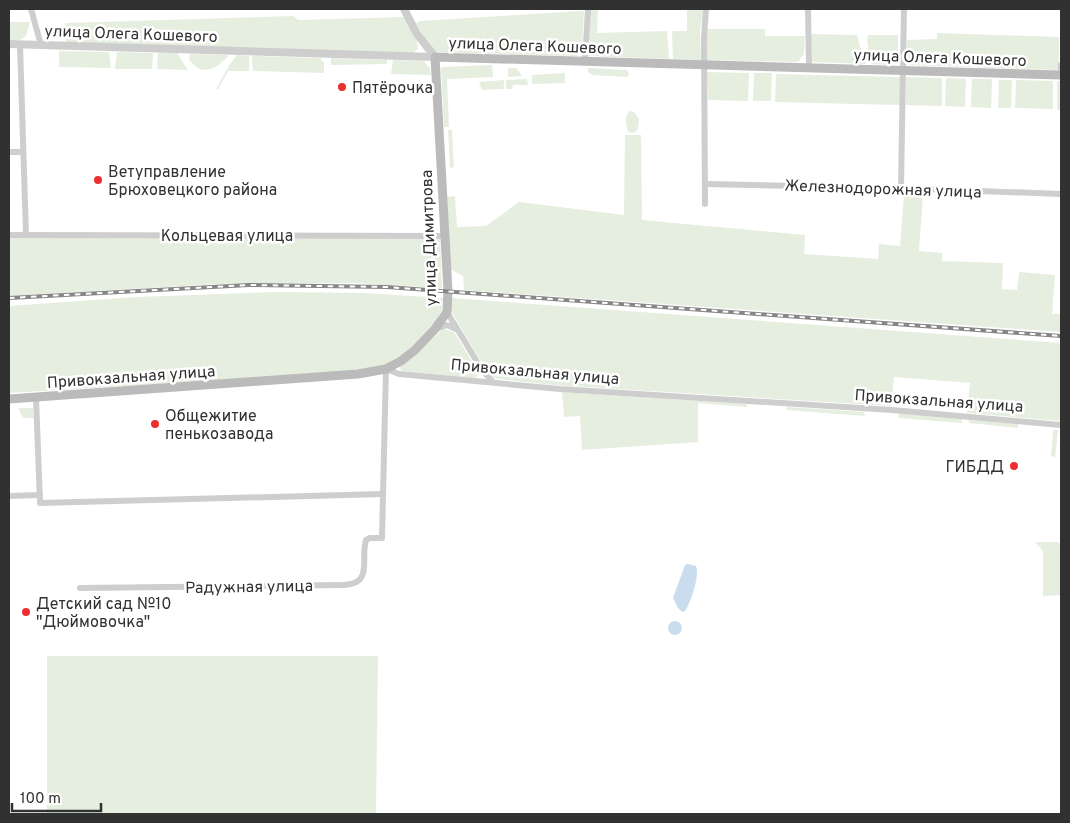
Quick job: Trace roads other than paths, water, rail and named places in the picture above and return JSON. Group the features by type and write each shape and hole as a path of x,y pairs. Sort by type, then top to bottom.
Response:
{"main road":[{"name":"улица Олега Кошевого","path":"434,57 1061,75"},
{"name":"улица Димитрова","path":"386,369 407,356 435,330 447,312 448,291 434,57"},
{"name":"Привокзальная улица","path":"9,399 358,374 386,369"}],"street":[{"path":"31,9 41,45"},
{"path":"404,9 417,34 434,57"},
{"path":"585,61 588,9"},
{"path":"705,204 704,65 706,9"},
{"path":"808,9 808,68"},
{"path":"901,188 904,9"},
{"name":"улица Олега Кошевого","path":"9,44 434,57"},
{"path":"20,45 26,234"},
{"path":"1061,65 1061,75"},
{"path":"9,152 23,152"},
{"name":"Железнодорожная улица","path":"705,184 901,188 1061,194"},
{"name":"Кольцевая улица","path":"9,235 444,236"},
{"path":"447,312 482,370 493,382"},
{"path":"435,330 447,325 457,329"},
{"path":"36,397 40,503 383,494 386,369"},
{"name":"Привокзальная улица","path":"386,369 399,374 560,389 892,410 1061,424"},
{"name":"Радужная улица","path":"80,588 349,585 358,581 363,575 366,540 382,538 383,494"},
{"path":"9,496 40,495"}],"water":[{"path":"685,565 696,566 697,576 690,601 685,611 682,612 673,598"},
{"path":"672,621 678,621 682,628 678,635 672,635 668,631 668,625"}],"railway":[{"path":"9,298 249,285 387,287 1061,336"}],"place":[{"name":"Пятёрочка","path":"342,87"},
{"name":"Ветуправление Брюховецкого района","path":"98,180"},
{"name":"Общежитие пенькозавода","path":"155,424"},
{"name":"ГИБДД","path":"1014,466"},
{"name":"Детский сад №10 \"Дюймовочка\"","path":"26,612"}]}
